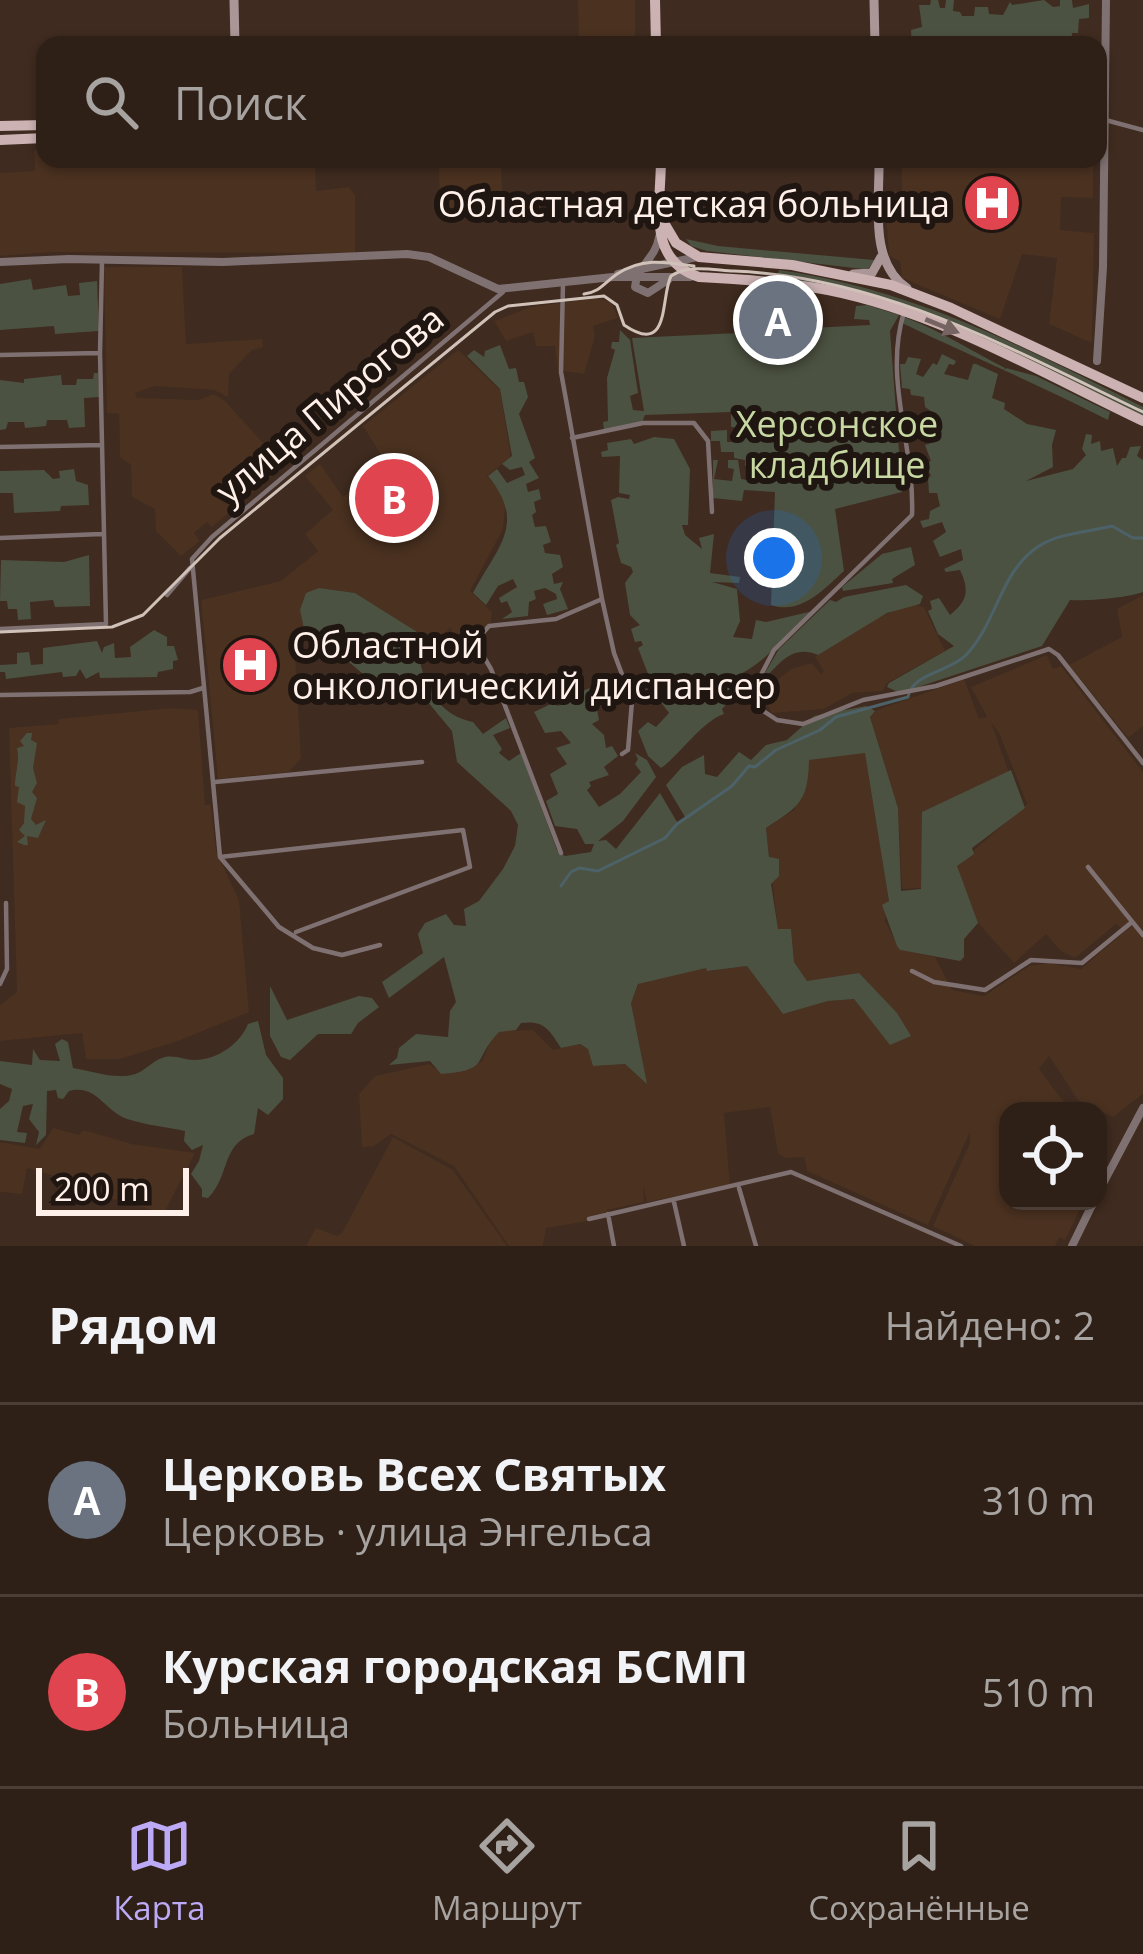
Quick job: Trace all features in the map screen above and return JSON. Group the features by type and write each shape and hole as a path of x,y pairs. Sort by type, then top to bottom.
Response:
{"main road":[{"path":"234,0 235,36"},
{"path":"655,0 656,36"},
{"path":"874,0 875,36"},
{"path":"3,133 36,127"},
{"path":"3,133 36,138"},
{"path":"661,168 659,236 671,261 695,277 829,290 904,312 944,326 1143,421"},
{"path":"879,168 881,252 894,280 1143,398"},
{"path":"661,212 671,238 699,257 844,274 923,296"},
{"path":"844,274 872,273 881,252"},
{"path":"751,280 770,273 769,267 754,261"},
{"path":"789,285 774,274 776,268 791,265"}],"street":[{"path":"1104,36 1106,0"},
{"path":"1107,120 1143,130"},
{"path":"1097,361 1100,168"},
{"path":"659,236 635,287 645,294 665,280 695,277"},
{"path":"0,262 223,262 418,254 490,288 638,274 695,277"},
{"path":"638,274 671,261 699,257"},
{"path":"0,629 106,624 102,259"},
{"path":"563,283 561,372 572,439 614,653 632,701 628,750 622,754"},
{"name":"улица Пирогова","path":"167,595 212,536 507,288"},
{"path":"904,312 896,345 897,390 912,514 774,650 753,689 756,703 768,717 803,724 862,700 936,686 1049,650 1143,762"},
{"path":"0,355 100,353"},
{"path":"572,439 643,423 694,423 708,441 712,512"},
{"path":"0,447 103,445"},
{"path":"0,538 103,534"},
{"path":"192,566 220,857 279,927 313,948 333,955 380,945"},
{"path":"561,853 491,668 475,642 489,626 556,619 602,599"},
{"path":"0,695 203,688"},
{"path":"214,782 422,762"},
{"path":"220,857 463,830 470,867 292,933"},
{"path":"1088,867 1143,935"},
{"path":"0,984 7,969 6,903"},
{"path":"912,971 934,982 986,990 1031,960 1082,963 1132,922"},
{"path":"1107,1176 1143,1108"},
{"path":"589,1220 770,1175 796,1173 962,1246"},
{"path":"738,1186 756,1246"},
{"path":"674,1202 684,1246"},
{"path":"1072,1246 1090,1210"},
{"path":"608,1214 614,1246"}],"shaded area":[{"path":"578,0 635,0 635,36 579,36"},
{"path":"34,150 36,168 315,168 316,191 349,187 355,195 355,253 0,256 0,173 35,171"},
{"path":"439,168 501,168 503,206 489,208 489,214 440,216"},
{"path":"902,168 1093,168 1093,198 1061,197 1060,230 1094,233 1092,343 1049,324 1057,258 1022,254 1000,319 902,278 900,261 889,256 886,214 892,209 891,192 902,191"},
{"path":"104,267 182,267 186,344 262,339 263,347 252,350 229,374 228,397 214,390 155,386 135,393 137,398 199,400 214,394 284,466 212,527 207,522 194,533 200,541 181,556 156,531 155,509 132,497 131,465 120,457 119,414 107,413"},
{"path":"596,298 611,302 618,318 593,326 595,336 584,374 558,370 555,346 536,346 533,332 506,341 494,321 531,307"},
{"path":"458,350 500,390 511,457 487,476 506,499 503,529 470,591 492,612 491,622 460,651 450,627 441,640 430,640 355,593 319,588 300,610 305,634 294,638 301,758 289,772 218,779 201,600 281,581 318,551 305,534 333,510 305,476 320,464 343,497 387,464 363,426"},
{"path":"1143,595 1143,726 1128,738 1069,665 1122,637 1117,609"},
{"path":"910,604 924,607 945,651 887,683 882,691 852,693 824,709 772,713 765,690 791,669 812,663 821,674 824,671 815,657 821,652 868,622"},
{"path":"1047,655 1053,669 1061,666 1143,772 1143,1094 1113,1117 1107,1114 1107,1102 1078,1100 1049,1056 1039,1069 1065,1102 999,1102 999,1210 1080,1210 1065,1240 1059,1237 1055,1246 975,1246 933,1226 970,1143 970,1132 928,1225 807,1171 804,1157 785,1158 778,1153 770,1107 724,1113 730,1185 647,1202 643,1186 644,1202 607,1210 607,1218 546,1228 543,1246 509,1246 454,1166 391,1134 374,1146 362,1147 359,1094 375,1076 429,1064 442,1073 482,1062 499,1031 533,1030 553,1050 579,1044 588,1049 594,1066 625,1064 646,1082 631,1002 640,981 707,967 708,971 747,966 783,1014 854,999 890,1044 897,1013 807,982 794,962 791,930 778,930 766,828 794,810 808,760 866,752 889,902 885,921 900,950 935,957 952,990 984,996 1029,966 1049,963 1081,969 1125,931 1116,924 1075,958 1046,934 1014,963 978,923 956,866 1027,804 991,722 1009,773 923,812 921,888 902,889 898,808 870,717 875,711 964,679 979,719 987,717 971,687"},
{"path":"170,708 198,710 205,805 211,805 216,851 239,900 249,1012 120,1059 86,1059 82,1033 0,1041 0,1005 17,992 9,728"},
{"path":"53,1128 195,1153 164,1213 69,1187 65,1179 27,1168 22,1194 0,1192 0,1142 40,1149"},
{"path":"393,1137 453,1170 507,1246 306,1246 316,1228 337,1236 342,1233"}],"green space":[{"path":"931,0 938,0 940,8 945,8 946,0 954,0 953,11 962,16 974,16 975,7 1003,15 1010,2 1044,0 1053,7 1060,6 1060,0 1072,0 1073,8 1089,4 1089,18 1079,19 1078,33 1072,36 911,36 911,30 922,27 919,5 930,5"},
{"path":"686,239 874,260 863,269 707,251"},
{"path":"779,270 877,291 967,323 1143,407 1143,417 930,317 777,277"},
{"path":"31,279 33,290 66,285 68,296 80,295 79,283 97,281 99,331 55,334 54,326 0,330 0,284"},
{"name":"Херсонское кладбище","path":"856,306 899,315 890,331 902,492 835,509 844,571 802,604 771,605 775,492 744,490 742,501 713,498 713,460 718,460 714,479 732,481 734,469 728,468 728,460 738,460 741,479 752,481 760,457 752,457 751,466 745,466 745,460 734,458 734,452 721,452 720,441 711,441 711,431 727,430 727,442 742,442 742,428 731,427 731,412 645,415 642,422 604,430 607,378 615,350 612,342 619,342 620,330 630,340 638,393 630,396 633,410 644,411 632,338 759,332 762,338 810,336 811,328 870,325 869,320 854,319"},
{"path":"904,317 955,341 1004,370 902,323"},
{"path":"500,345 528,397 519,414 535,458 529,462 539,478 526,484 528,492 539,489 541,499 534,502 532,515 535,527 546,526 551,542 543,545 545,553 560,555 563,567 552,574 554,584 563,582 560,589 568,609 547,615 543,604 557,599 545,588 534,591 536,599 529,602 528,616 502,619 512,612 507,601 501,603 499,598 517,587 513,579 498,586 486,605 473,593 499,548 507,522 500,493 488,476 497,469 507,483 525,475 522,467 510,470 502,464 512,456 500,389 467,356 474,350 484,357 485,351"},
{"path":"942,354 956,361 944,374 968,380 976,364 998,374 992,398 1005,403 1004,409 1027,424 1056,430 1053,467 1026,481 1073,469 1086,455 1082,449 1086,434 1092,435 1091,444 1100,441 1101,451 1113,448 1117,466 1130,447 1141,446 1137,456 1143,460 1143,592 1070,600 1042,646 900,693 887,687 889,683 954,646 938,634 928,611 930,601 939,598 950,615 965,595 960,570 944,569 963,560 961,549 940,557 933,541 946,532 942,522 923,528 920,521 929,519 930,511 940,506 937,493 929,493 931,476 925,463 931,461 925,445 934,442 931,432 921,429 919,419 935,423 938,416 925,407 924,397 902,388 900,364 908,357 921,359 916,374 923,377"},
{"path":"1005,370 1036,376 1110,412 1108,420 1057,395"},
{"path":"98,373 99,397 84,398 85,427 69,428 67,420 47,420 46,426 25,428 24,422 8,422 0,430 0,380 24,383 24,379 61,375 62,385 76,385 77,379 93,379"},
{"path":"654,437 674,439 690,469 688,525 682,525 685,535 702,549 699,538 714,534 710,573 740,577 739,583 712,582 737,589 740,621 733,637 752,639 756,620 813,611 765,657 733,678 740,690 722,709 724,714 661,768 648,756 638,731 648,722 656,727 669,713 660,701 644,704 641,696 635,697 634,693 662,685 660,681 652,684 638,648 643,645 635,642 631,629 640,625 630,615 625,583 633,572 621,563 616,545 611,500 629,499 630,495 619,493 620,456 602,457 601,452 608,450 607,443 631,439 634,444"},
{"path":"74,469 76,481 88,485 89,505 14,513 13,493 0,493 0,471 44,470 53,479 60,478 59,471"},
{"path":"911,547 915,565 892,579 893,583 843,591 882,554"},
{"path":"89,555 90,606 30,602 31,619 18,620 17,609 8,609 7,601 0,601 1,560 64,562"},
{"path":"906,585 923,596 920,604 887,613 818,655 792,655 759,683 779,649 830,600"},
{"path":"319,588 355,593 430,640 420,662 423,673 437,701 452,714 473,722 483,734 506,718 510,728 493,735 502,749 499,753 509,761 521,753 557,850 565,856 591,852 594,844 585,844 577,829 555,826 546,801 558,794 550,774 567,764 556,748 571,743 561,731 545,733 534,712 553,703 558,706 563,693 572,688 574,694 593,687 599,720 592,724 604,735 606,748 612,746 618,756 604,767 609,775 589,782 587,790 599,807 641,772 635,753 647,760 656,777 623,821 598,841 606,840 616,849 660,793 677,822 685,817 666,785 682,767 704,755 705,774 717,777 739,752 751,760 766,745 787,740 814,716 866,706 875,711 870,717 898,808 901,891 921,889 922,812 1011,770 1025,808 972,848 974,854 957,866 978,923 964,939 964,957 960,961 897,946 882,905 889,901 865,753 809,760 800,801 766,828 769,857 779,859 779,876 771,884 778,929 791,929 794,962 807,981 859,973 897,1013 911,1036 890,1045 854,999 783,1014 747,966 706,968 638,984 631,1003 647,1084 625,1064 593,1066 588,1049 580,1044 561,1048 546,1028 529,1022 499,1032 468,1070 441,1074 430,1061 389,1065 399,1048 416,1034 448,1037 450,1011 456,1002 444,957 389,998 382,982 423,953 418,934 425,923 446,914 454,925 466,926 464,909 479,901 503,869 515,846 518,825 511,811 457,762 452,731 427,701 395,701 343,657 305,634 300,610 306,593"},
{"path":"154,630 167,637 167,646 174,646 178,660 173,661 173,669 158,672 157,677 100,678 99,672 86,679 80,669 76,676 63,677 62,672 6,679 5,672 0,672 0,665 17,664 17,653 29,652 31,665 43,664 43,648 97,641 102,653 114,643 115,658 131,657 130,647"},
{"path":"27,733 37,743 33,768 37,783 32,792 37,798 31,819 36,825 46,820 38,838 27,836 28,845 24,845 17,842 25,836 19,830 25,806 17,802 19,787 15,786 17,748 24,746 20,741"},
{"path":"270,986 287,1020 359,996 372,998 379,1007 351,1034 318,1034 290,1060 281,1057 270,1036"},
{"path":"258,1021 266,1055 283,1078 283,1099 268,1115 258,1108 254,1134 236,1145 208,1198 202,1197 191,1174 203,1145 192,1150 184,1141 185,1131 127,1119 87,1091 69,1091 63,1099 56,1090 47,1091 46,1135 36,1145 39,1132 29,1119 33,1104 23,1106 17,1132 27,1133 25,1143 0,1140 0,1109 9,1101 12,1089 0,1084 0,1061 32,1065 33,1049 40,1060 60,1061 55,1044 62,1039 68,1042 73,1068 132,1075 165,1057 194,1060 219,1054 248,1024"}],"waterway":[{"path":"561,886 579,868 598,871 665,838 677,824 732,786 749,766 755,767 776,750 820,730 836,717 908,697 916,683 959,661 985,628 1016,569 1039,546 1112,526 1133,538 1143,538"}],"tram line":[{"path":"584,294 636,265 694,266"},
{"path":"0,632 112,627 143,615 220,538 495,312 508,306 604,296 617,305 624,325 650,334 661,321 671,276 685,270 789,276 894,302 995,341 1143,412"}],"place":[{"name":"Областная детская больница","path":"992,203"},
{"name":"Церковь Всех Святых","path":"778,320"},
{"name":"Курская городская БСМП","path":"394,498"},
{"name":"Областной онкологический диспансер","path":"250,665"}]}
